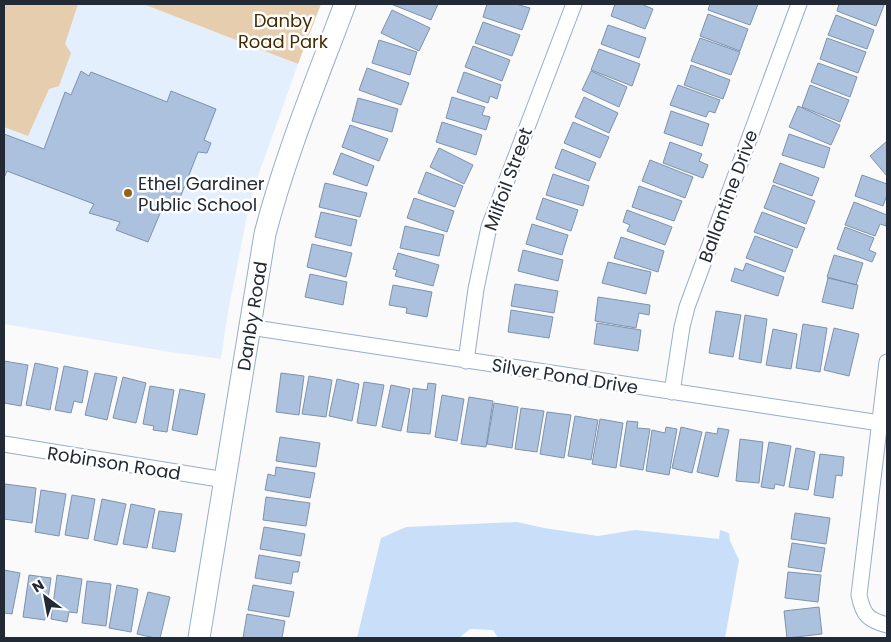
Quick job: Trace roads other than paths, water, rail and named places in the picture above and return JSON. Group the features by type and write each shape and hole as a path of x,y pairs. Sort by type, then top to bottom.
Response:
{"street":[{"name":"Danby Road","path":"199,638 249,327 266,234 274,200 345,4"},
{"name":"Milfoil Street","path":"466,360 476,289 489,227 574,4"},
{"name":"Ballantine Drive","path":"672,392 682,326 687,307 799,4"},
{"name":"Silver Pond Drive","path":"249,327 880,424"},
{"path":"887,362 859,595 861,606 866,615 874,621 887,625"},
{"name":"Robinson Road","path":"4,444 225,480"}],"water":[{"path":"517,522 598,536 635,530 719,539 720,530 729,533 730,541 739,560 725,638 498,638 493,630 470,629 459,638 357,638 381,538 406,527"}],"place":[{"name":"Ethel Gardiner Public School","path":"128,193"}],"park label":[{"name":"Danby Road Park","path":"283,30"}]}
